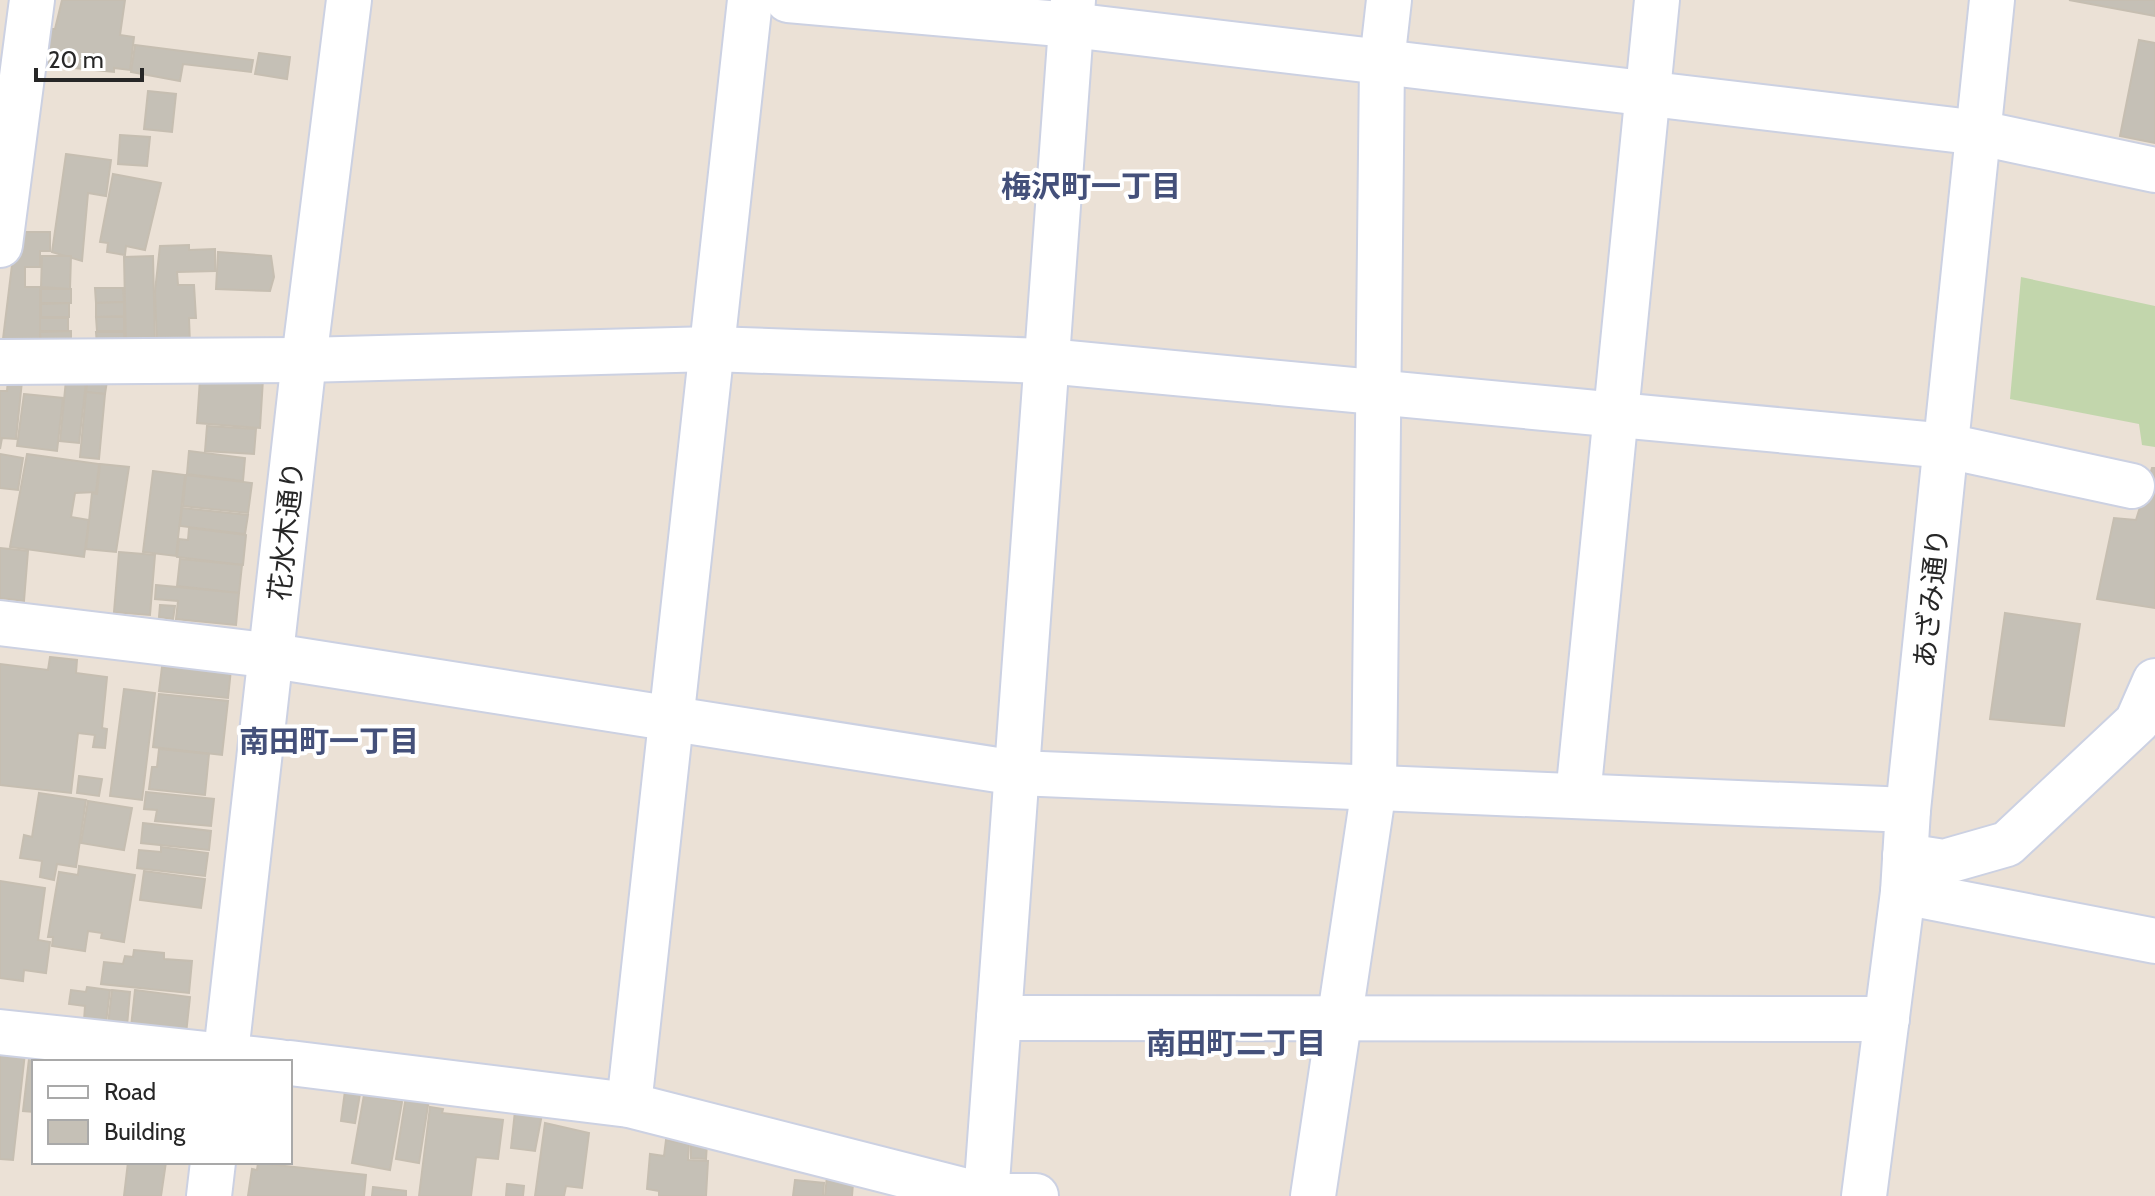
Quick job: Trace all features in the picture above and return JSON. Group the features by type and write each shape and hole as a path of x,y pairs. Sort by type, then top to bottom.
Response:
{"street":[{"path":"0,245 32,0"},
{"name":"花水木通り","path":"225,1059 273,656 304,360 349,0"},
{"path":"629,1105 750,0"},
{"path":"788,0 1072,12 1382,62 1980,133 2155,170"},
{"path":"1313,1196 1374,788 1382,62 1389,0"},
{"path":"1578,796 1657,0"},
{"name":"あざみ通り","path":"1864,1196 1904,874 1908,810 1992,0"},
{"path":"986,1196 1072,12"},
{"path":"0,362 304,360 712,349 1047,361 1947,446 2132,486"},
{"path":"0,623 273,656 1017,773 1908,810"},
{"path":"1904,874 2007,844 2137,722 2155,681"},
{"path":"1904,874 2155,941"},
{"path":"999,1018 1887,1019"},
{"path":"0,1032 225,1059"},
{"path":"292,1063 629,1105 986,1196 1036,1196"},
{"path":"209,1196 213,1164"}],"green space":[{"path":"2021,277 2155,306 2155,447 2142,445 2139,424 2010,399"}],"building":[{"path":"62,0 125,0 120,35 134,37 130,70 114,68 114,72 44,65 48,29 55,29"},
{"path":"2069,0 2155,0 2155,16"},
{"path":"2139,40 2155,43 2155,143 2120,136"},
{"path":"135,45 253,60 251,72 183,64 180,81 131,72"},
{"path":"259,53 290,57 287,79 255,74"},
{"path":"148,91 176,94 172,132 144,129"},
{"path":"120,135 150,137 147,166 118,164"},
{"path":"66,154 111,160 106,196 88,193 82,261 52,252"},
{"path":"113,174 161,183 145,250 126,246 125,255 107,252 108,243 100,242"},
{"path":"16,232 50,232 50,251 40,251 40,267 25,267 25,287 40,287 40,344 9,345 3,339"},
{"path":"189,245 189,250 215,249 215,271 177,272 178,285 194,285 196,318 189,318 190,345 157,346 155,291 160,246"},
{"path":"218,252 271,256 274,277 270,291 216,289"},
{"path":"42,256 71,256 70,289 41,287"},
{"path":"153,256 155,344 126,345 124,257"},
{"path":"95,288 123,288 124,302 96,303"},
{"path":"41,289 71,289 71,303 41,303"},
{"path":"124,302 124,316 96,317 96,303"},
{"path":"69,303 69,317 41,317 41,304"},
{"path":"96,317 124,317 124,331 97,331"},
{"path":"40,318 68,318 68,331 40,331"},
{"path":"71,331 71,344 41,345 40,332"},
{"path":"96,332 124,332 125,345 97,346"},
{"path":"8,379 22,381 16,439 2,438 0,449 0,391 7,391"},
{"path":"88,379 107,381 105,394 86,392"},
{"path":"200,379 263,379 260,428 197,423"},
{"path":"66,380 86,382 79,443 60,441"},
{"path":"86,392 105,394 99,459 80,457"},
{"path":"24,394 63,398 57,451 17,446"},
{"path":"207,426 256,429 254,454 205,451"},
{"path":"189,451 245,458 243,481 187,474"},
{"path":"0,454 23,458 18,490 0,488"},
{"path":"27,454 99,464 96,492 75,493 71,517 89,520 84,557 10,547"},
{"path":"100,464 129,467 116,552 86,549 92,493 97,494"},
{"path":"2152,468 2155,468 2155,608 2097,599 2114,518 2136,520"},
{"path":"153,471 185,475 176,556 143,552"},
{"path":"186,475 252,483 248,513 183,506"},
{"path":"182,508 248,515 245,534 180,526"},
{"path":"189,528 246,535 243,565 177,557 179,539 188,540"},
{"path":"0,548 28,551 24,601 0,598"},
{"path":"119,552 155,555 150,615 114,612"},
{"path":"180,559 242,565 239,593 177,586"},
{"path":"156,585 239,593 236,625 176,619 178,601 155,599"},
{"path":"160,605 175,606 173,619 159,617"},
{"path":"2005,613 2080,624 2064,726 1990,719"},
{"path":"50,657 77,660 76,673 107,677 102,728 107,729 105,748 93,747 95,735 78,733 71,793 0,785 0,664 48,670"},
{"path":"178,662 231,669 228,698 159,691 162,667 178,668"},
{"path":"124,689 155,693 142,800 110,796"},
{"path":"159,694 228,701 222,755 153,747"},
{"path":"159,749 209,754 205,795 149,789 152,767 157,767"},
{"path":"79,776 102,779 99,796 77,793"},
{"path":"146,792 214,799 211,826 155,821 157,810 144,809"},
{"path":"39,793 86,800 76,867 57,864 54,880 40,877 42,861 20,858 24,835 32,837"},
{"path":"88,801 132,808 124,850 81,843"},
{"path":"143,823 211,831 209,850 141,843"},
{"path":"161,847 208,853 205,876 137,868 139,850 161,852"},
{"path":"79,866 135,875 124,942 101,938 102,933 88,931 85,951 52,946 53,937 48,937 59,872 78,875"},
{"path":"144,871 205,879 201,908 140,900"},
{"path":"0,881 45,888 38,940 50,942 46,973 24,970 23,981 0,978"},
{"path":"134,950 164,953 164,959 192,961 189,993 101,984 104,962 123,964 125,956 133,957"},
{"path":"87,987 110,990 106,1023 84,1021 85,1006 69,1004 71,990 86,992"},
{"path":"112,990 130,992 127,1026 108,1024"},
{"path":"135,990 190,997 186,1034 131,1027"},
{"path":"30,1050 55,1053 54,1060 32,1060 32,1112 23,1111"},
{"path":"0,1053 25,1053 13,1160 0,1159"},
{"path":"345,1091 360,1094 355,1123 341,1121"},
{"path":"364,1095 402,1102 390,1170 352,1163"},
{"path":"406,1096 429,1099 419,1163 396,1159"},
{"path":"430,1107 443,1109 442,1113 503,1120 498,1159 476,1157 471,1196 419,1196"},
{"path":"515,1111 542,1114 535,1151 511,1148"},
{"path":"545,1123 589,1133 582,1188 566,1186 564,1196 535,1196"},
{"path":"666,1140 689,1144 688,1160 708,1161 706,1196 659,1196 659,1191 647,1189 650,1154 664,1156"},
{"path":"691,1142 707,1143 706,1159 691,1158"},
{"path":"128,1164 166,1164 161,1196 124,1196"},
{"path":"258,1164 267,1164 366,1175 364,1196 248,1196 252,1169 257,1170"},
{"path":"827,1176 853,1183 852,1196 825,1196"},
{"path":"795,1180 824,1183 823,1196 793,1196"},
{"path":"507,1184 524,1186 523,1196 506,1196"},
{"path":"373,1187 406,1191 406,1196 372,1196"}],"district":[{"name":"梅沢町一丁目","path":"1091,187"},
{"name":"南田町一丁目","path":"329,742"},
{"name":"南田町二丁目","path":"1236,1044"}]}
